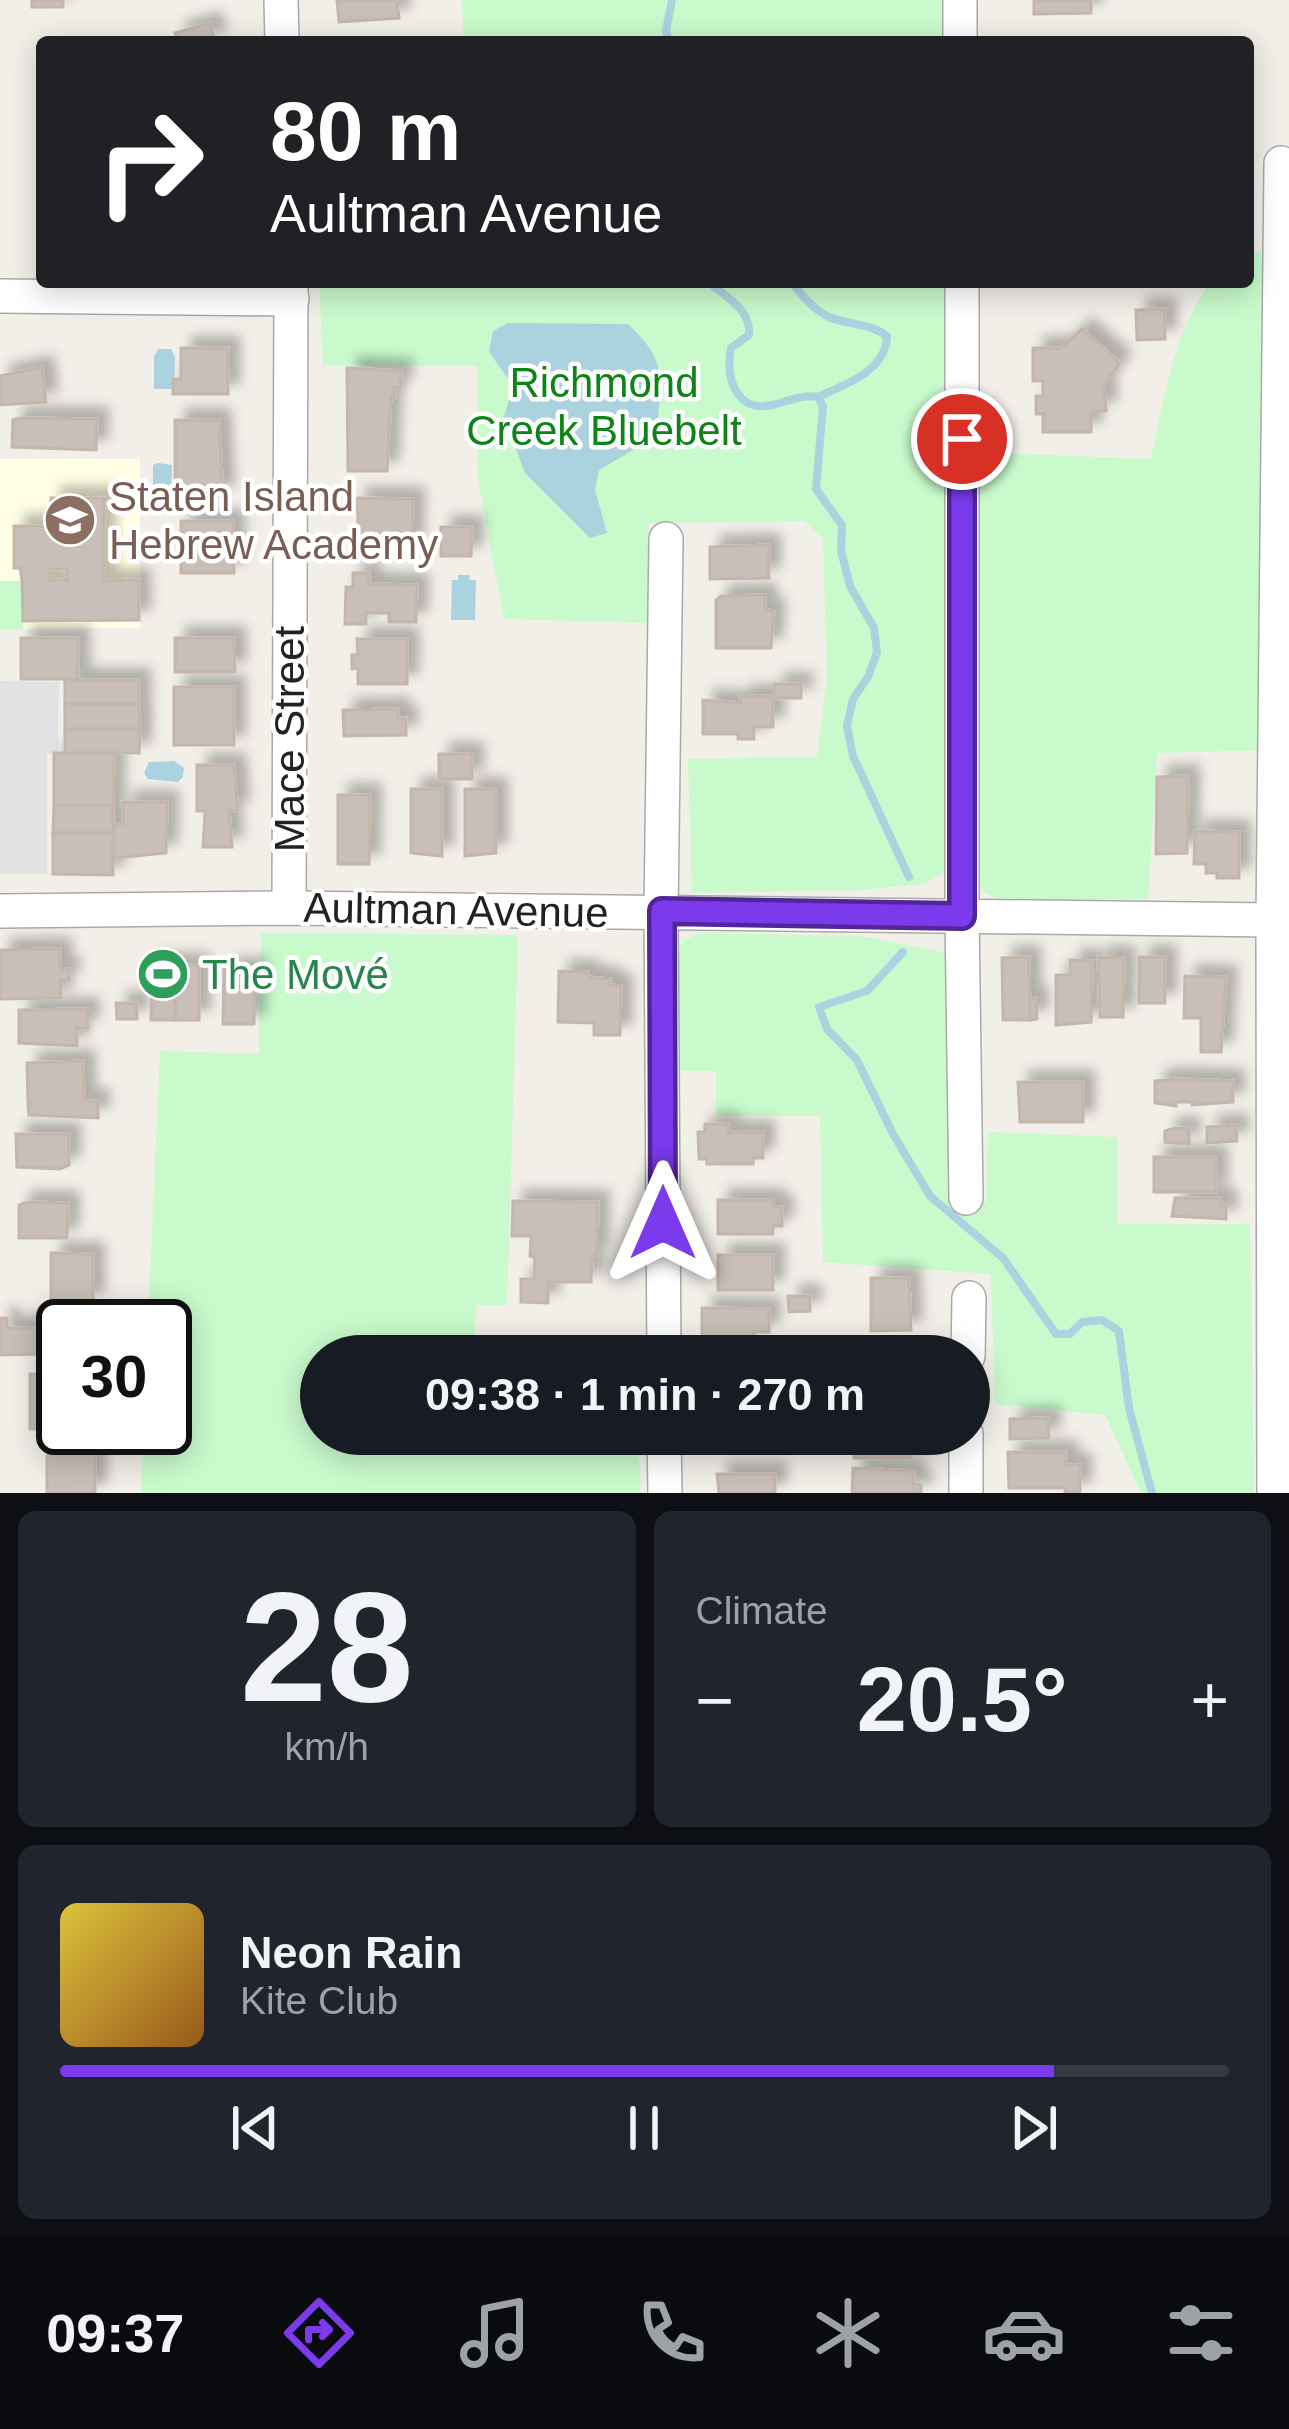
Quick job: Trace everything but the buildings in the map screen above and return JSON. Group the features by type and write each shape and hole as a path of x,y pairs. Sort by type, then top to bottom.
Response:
{"street":[{"path":"280,0 282,36"},
{"path":"960,0 961,36"},
{"path":"1274,1493 1273,920 1281,163"},
{"path":"962,288 966,1198"},
{"path":"0,296 292,290"},
{"name":"Mace Street","path":"289,908 292,290"},
{"path":"664,1335 666,539"},
{"name":"Aultman Avenue","path":"0,910 289,908 1273,920"},
{"path":"968,1335 969,1298"},
{"path":"664,1455 664,1493"},
{"path":"966,1493 967,1455"}],"shaded area":[{"name":"Staten Island Hebrew Academy","path":"0,459 140,459 140,628 0,629"},
{"path":"0,681 59,682 58,753 47,754 47,874 0,874"}],"green space":[{"path":"462,0 949,0 949,36 464,36"},
{"path":"1270,246 1266,750 1157,753 1148,899 1001,900 985,893 976,881 973,452 1151,459 1187,322 1206,288 1254,288 1254,254"},
{"name":"Richmond Creek Bluebelt","path":"319,288 948,288 946,871 924,884 861,890 692,893 688,759 817,757 827,679 823,538 804,521 649,523 648,623 504,619 478,479 477,366 323,365"},
{"path":"0,581 22,581 23,629 0,629"},
{"path":"261,933 518,935 507,1305 476,1305 475,1335 300,1335 300,1455 639,1455 641,1493 141,1493 143,1455 192,1455 192,1299 149,1299 160,1051 259,1054"},
{"path":"701,933 861,936 948,953 952,1204 986,1202 988,1132 1118,1137 1117,1224 1250,1224 1254,1493 1141,1493 1105,1415 995,1404 991,1274 823,1262 820,1116 716,1115 716,1071 678,1071 676,960 683,940"}],"water":[{"path":"508,323 628,324 656,359 660,382 657,427 633,450 599,470 595,490 607,533 590,538 525,473 504,417 513,386 489,352 493,331"},
{"path":"158,349 171,349 175,357 174,389 154,389"},
{"path":"153,465 172,465 171,501 153,501"},
{"path":"458,575 476,580 475,620 451,620 452,580 458,580"},
{"path":"174,761 184,768 178,782 148,779 144,773 149,762"}],"waterway":[{"path":"668,36 672,0"},
{"path":"716,288 736,304 749,326 749,335 730,354 731,378 738,394 756,406 808,396 818,397 823,406 816,489 842,525 841,551 850,586 874,628 877,652 853,699 847,726 853,756 909,877"},
{"path":"796,288 829,317 887,336 872,367 818,397"},
{"path":"903,952 867,991 819,1007 827,1029 857,1060 930,1196 1003,1258 1056,1334 1070,1334 1082,1322 1102,1320 1119,1331 1129,1408 1152,1493"}],"place":[{"name":"Staten Island Hebrew Academy","path":"70,520"},
{"name":"The Mové","path":"163,974"}],"route":[{"path":"663,1223 662,911 962,916 962,439"}]}
